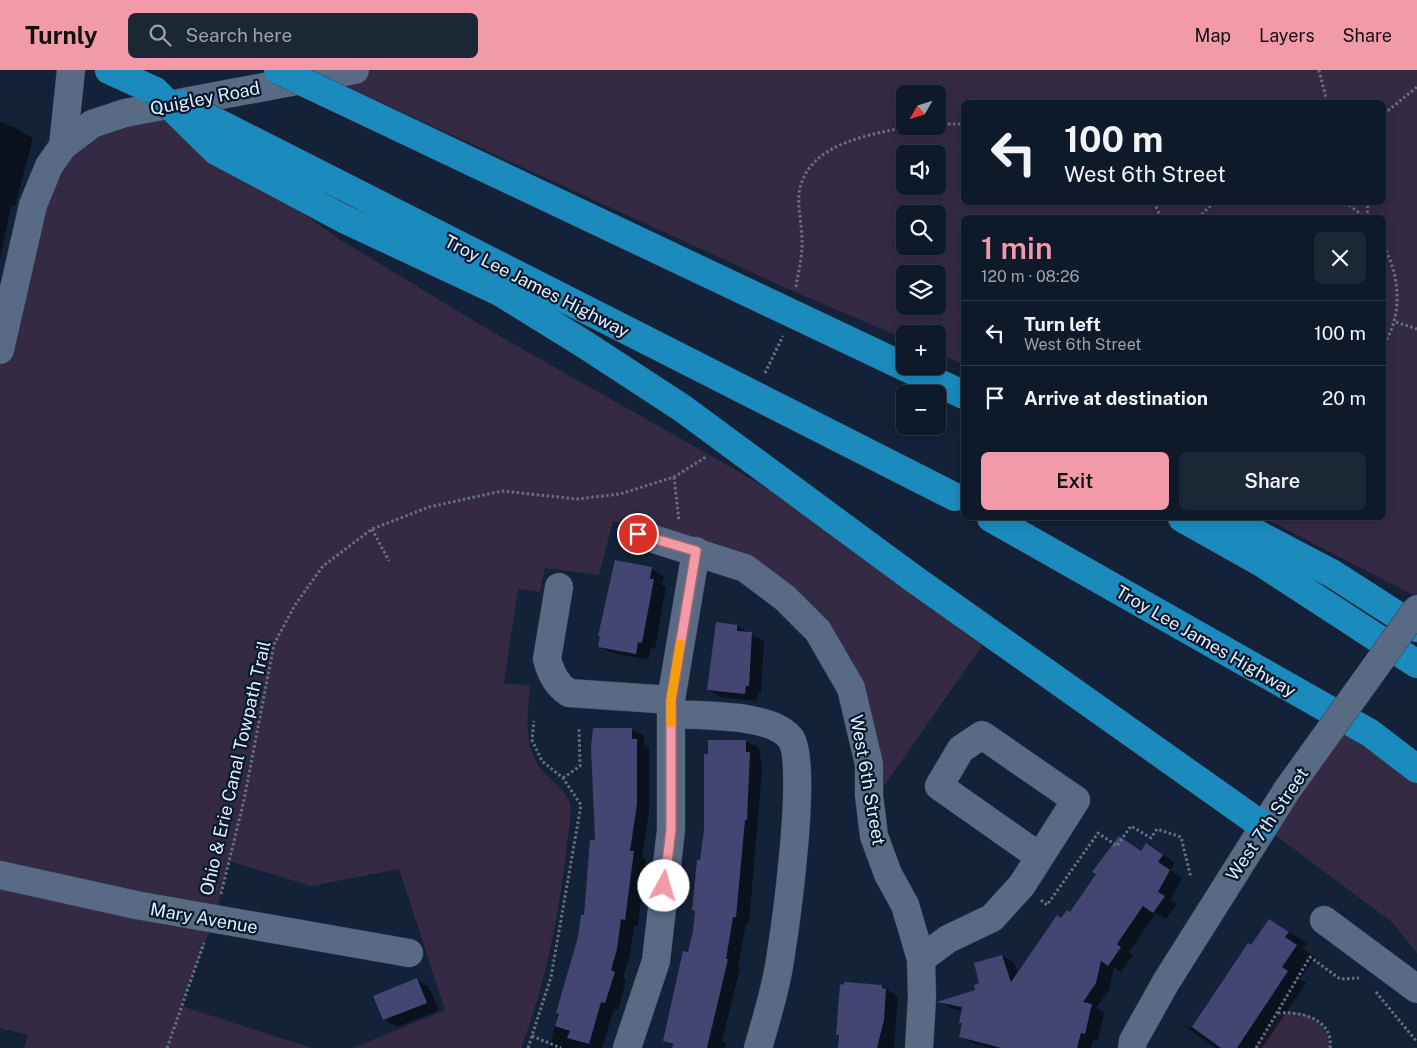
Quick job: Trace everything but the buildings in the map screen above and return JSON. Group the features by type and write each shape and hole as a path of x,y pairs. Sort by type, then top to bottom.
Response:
{"highway":[{"name":"Troy Lee James Highway","path":"109,70 155,91 959,500"},
{"path":"278,70 961,394"},
{"path":"155,91 216,150 344,219 500,292 682,408 914,578 1263,826"},
{"name":"Troy Lee James Highway","path":"995,520 1370,733 1417,769"},
{"path":"1186,520 1262,563 1417,664"},
{"path":"1231,520 1333,574 1417,628"}],"street":[{"path":"0,350 33,205 49,166 63,146 71,70"},
{"name":"Quigley Road","path":"63,146 92,124 125,113 355,70"},
{"name":"West 6th Street","path":"638,534 745,568 786,598 818,631 851,688 869,764 869,795 874,836 888,874 905,905 921,958 922,998 919,1048"},
{"path":"627,1048 656,961 671,830 671,707 696,551"},
{"path":"558,587 547,660 551,671 562,689 569,693 730,717 779,728 791,739 797,755 793,857 780,962 758,1048"},
{"name":"West 7th Street","path":"1132,1048 1166,982 1263,826 1417,609"},
{"path":"921,958 948,939 992,918 1022,886 1076,800 982,735 961,750 938,786 1040,857"},
{"name":"Mary Avenue","path":"0,875 214,920 409,953"},
{"path":"1324,920 1417,989"}],"path":[{"path":"1319,70 1326,100"},
{"path":"1386,112 1417,87"},
{"path":"946,124 961,124"},
{"path":"802,245 800,189 808,167 822,154 863,136 896,129"},
{"path":"1201,215 1211,205"},
{"path":"1349,205 1363,215"},
{"path":"1386,252 1395,277 1398,311 1396,322 1386,340"},
{"path":"1396,322 1417,329"},
{"name":"Ohio & Erie Canal Towpath Trail","path":"167,1048 214,920 244,800 274,644 295,604 323,566 372,528 429,507 502,491 577,499 620,494 674,477 680,521 677,526"},
{"path":"372,528 389,561"},
{"path":"528,1048 551,977 581,805 563,778 542,761 532,740 534,721"},
{"path":"563,778 580,766 579,727"},
{"path":"1036,896 1047,905 1098,833 1117,846 1131,826 1151,838 1157,829 1181,837 1191,878"},
{"path":"1256,1048 1310,957 1340,979 1364,977"},
{"path":"1370,985 1417,1042"},
{"path":"1278,1012 1306,1013 1323,1025 1330,1042 1330,1048"},
{"path":"532,1036 561,1048"}],"shaded area":[{"path":"355,70 1417,70 1417,597 1268,520 1386,520 1386,215 961,215 961,364 946,357 946,325 896,325 896,335 795,292 323,76"},
{"path":"172,105 216,151 339,239 484,327 741,473 914,579 991,633 870,806 851,689 785,598 613,521 599,575 545,568 540,592 518,589 504,683 530,686 528,730 531,751 542,770 565,794 570,804 570,824 556,923 538,999 521,1048 353,1048 445,1010 399,869 311,886 229,861 214,920 181,1006 312,1048 24,1048 28,1035 0,1028 0,350 63,146"},
{"path":"1344,713 1417,763 1417,953 1392,922 1263,826"},
{"path":"1299,1012 1313,1018 1326,1032 1330,1048 1256,1048 1278,1013"}],"slow traffic":[{"path":"671,723 671,700 680,644"}],"route":[{"path":"638,534 696,551 671,700 671,830 664,886"}]}
